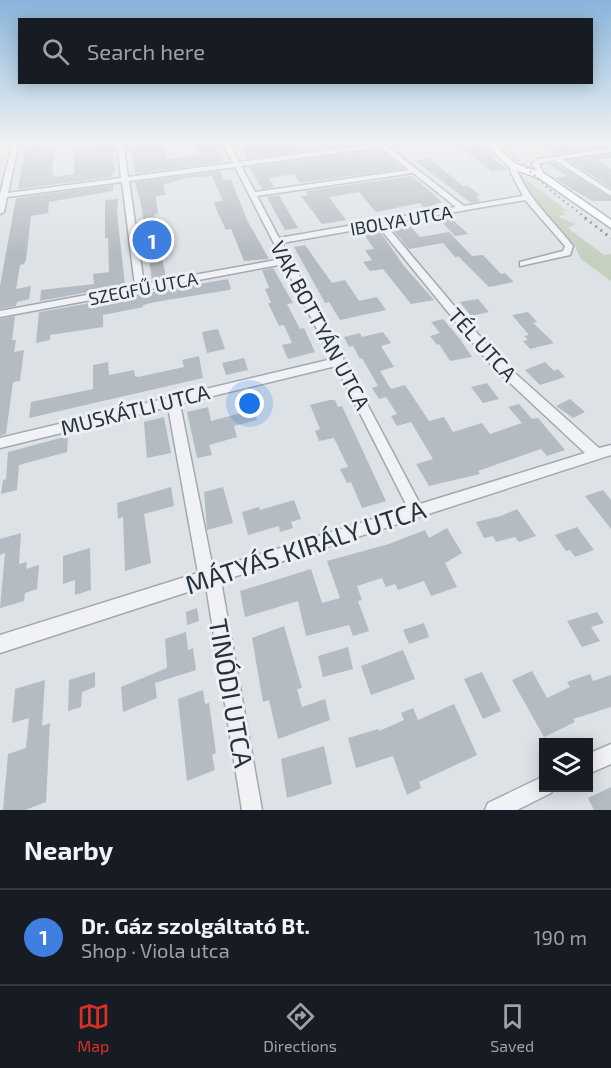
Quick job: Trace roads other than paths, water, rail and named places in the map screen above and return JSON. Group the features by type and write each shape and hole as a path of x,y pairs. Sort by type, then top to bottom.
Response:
{"main road":[{"path":"546,179 611,225"}],"street":[{"path":"0,212 6,179"},
{"path":"2,195 119,179"},
{"path":"125,179 140,288"},
{"name":"VAK BOTTYÁN UTCA","path":"244,179 416,510"},
{"path":"252,195 361,179"},
{"path":"424,179 463,209"},
{"path":"517,179 527,197 570,246 567,252 523,264"},
{"path":"587,179 611,194"},
{"name":"IBOLYA UTCA","path":"277,241 527,197"},
{"name":"TÉL UTCA","path":"380,223 495,362 604,452"},
{"name":"SZEGFŰ UTCA","path":"0,314 287,261"},
{"name":"MUSKÁTLI UTCA","path":"0,442 340,361"},
{"name":"TINÓDI UTCA","path":"173,399 252,810"},
{"name":"MÁTYÁS KIRÁLY UTCA","path":"0,644 604,452"},
{"path":"593,762 611,754"},
{"path":"495,810 539,788"}],"railway":[{"path":"538,179 587,219"},
{"path":"585,218 611,238"}],"place":[{"name":"Dr. Gáz szolgáltató Bt.","path":"152,240"}]}
